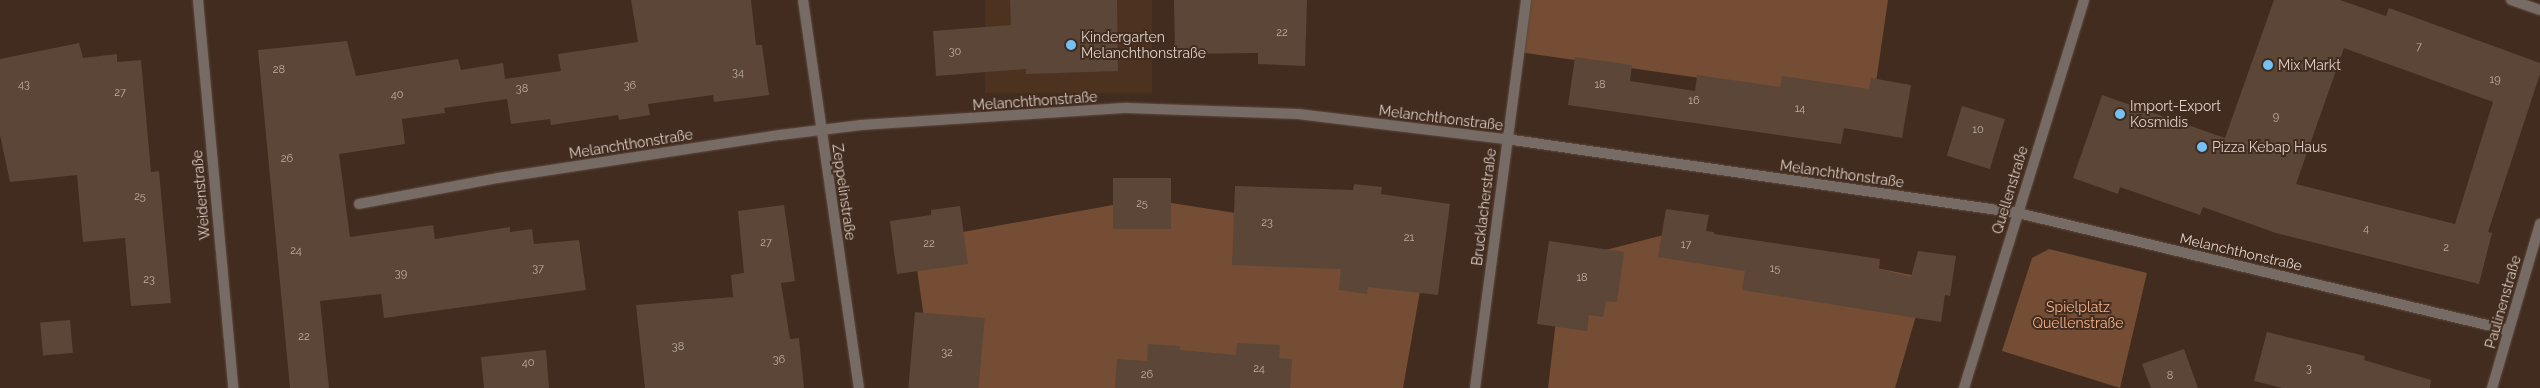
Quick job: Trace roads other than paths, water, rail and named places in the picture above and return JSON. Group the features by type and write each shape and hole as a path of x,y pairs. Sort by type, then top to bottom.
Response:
{"street":[{"name":"Weidenstraße","path":"198,0 233,388"},
{"name":"Zeppelinstraße","path":"803,0 859,388"},
{"name":"Brucklacherstraße","path":"1475,388 1506,139 1526,0"},
{"name":"Quellenstraße","path":"1964,388 2084,0"},
{"path":"2511,0 2540,10"},
{"name":"Melanchthonstraße","path":"359,204 498,178 821,129 1127,108 1298,114 1506,139 2018,213 2508,330"},
{"name":"Paulinenstraße","path":"2492,388 2540,224"}],"place":[{"name":"Kindergarten Melanchthonstraße","path":"1071,45"},
{"name":"Mix Markt","path":"2268,65"},
{"name":"Import-Export Kosmidis","path":"2120,114"},
{"name":"Pizza Kebap Haus","path":"2202,147"}],"park label":[{"name":"Spielplatz Quellenstraße","path":"2078,316"}]}
